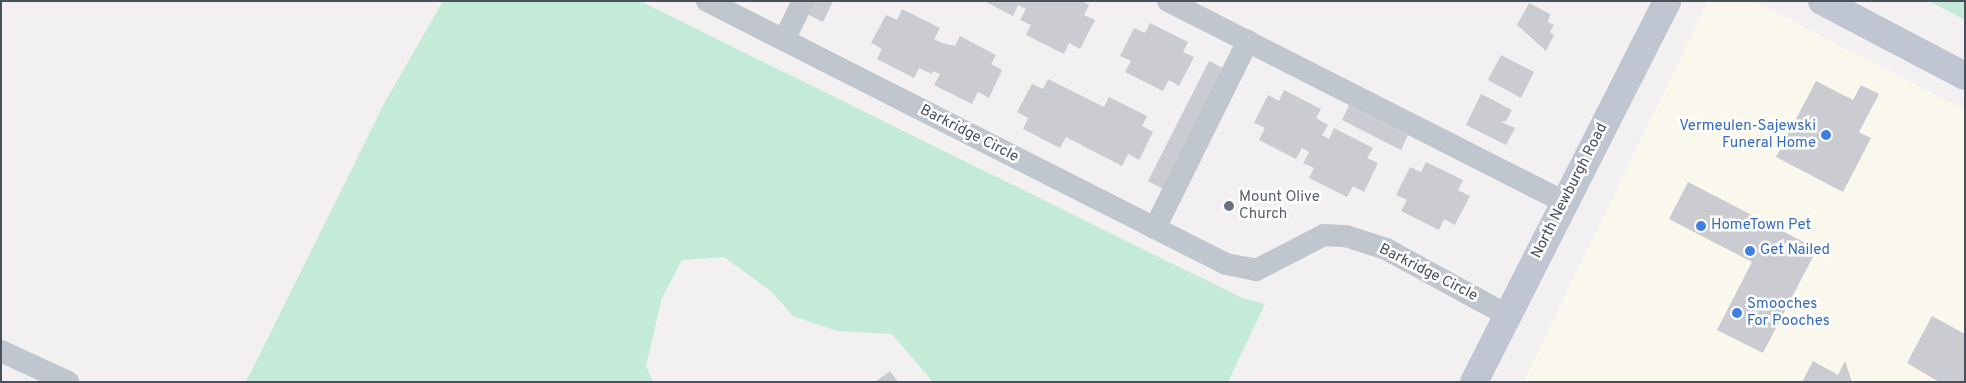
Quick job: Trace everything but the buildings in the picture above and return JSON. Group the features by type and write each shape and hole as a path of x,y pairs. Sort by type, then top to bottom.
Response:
{"main road":[{"name":"North Newburgh Road","path":"1474,382 1667,1"},
{"path":"1822,1 1965,76"}],"street":[{"name":"Barkridge Circle","path":"707,1 1241,270 1270,266 1324,234 1346,236 1386,249 1507,315"},
{"path":"784,40 804,1"},
{"path":"1168,1 1564,202"},
{"path":"1155,228 1248,41"},
{"path":"1,351 68,382"}],"shaded area":[{"path":"1708,1 1754,1 1965,110 1965,382 1523,382"}],"green space":[{"path":"443,1 640,1 1242,298 1265,304 1228,382 933,382 892,334 837,331 793,316 771,291 724,257 682,260 662,298 646,366 653,382 246,382 385,102"},
{"path":"1929,1 1965,1 1965,20"}],"place":[{"name":"Vermeulen-Sajewski Funeral Home","path":"1826,135"},
{"name":"Mount Olive Church","path":"1229,206"},
{"name":"HomeTown Pet","path":"1701,226"},
{"name":"Get Nailed","path":"1750,251"},
{"name":"Smooches For Pooches","path":"1737,313"}]}
